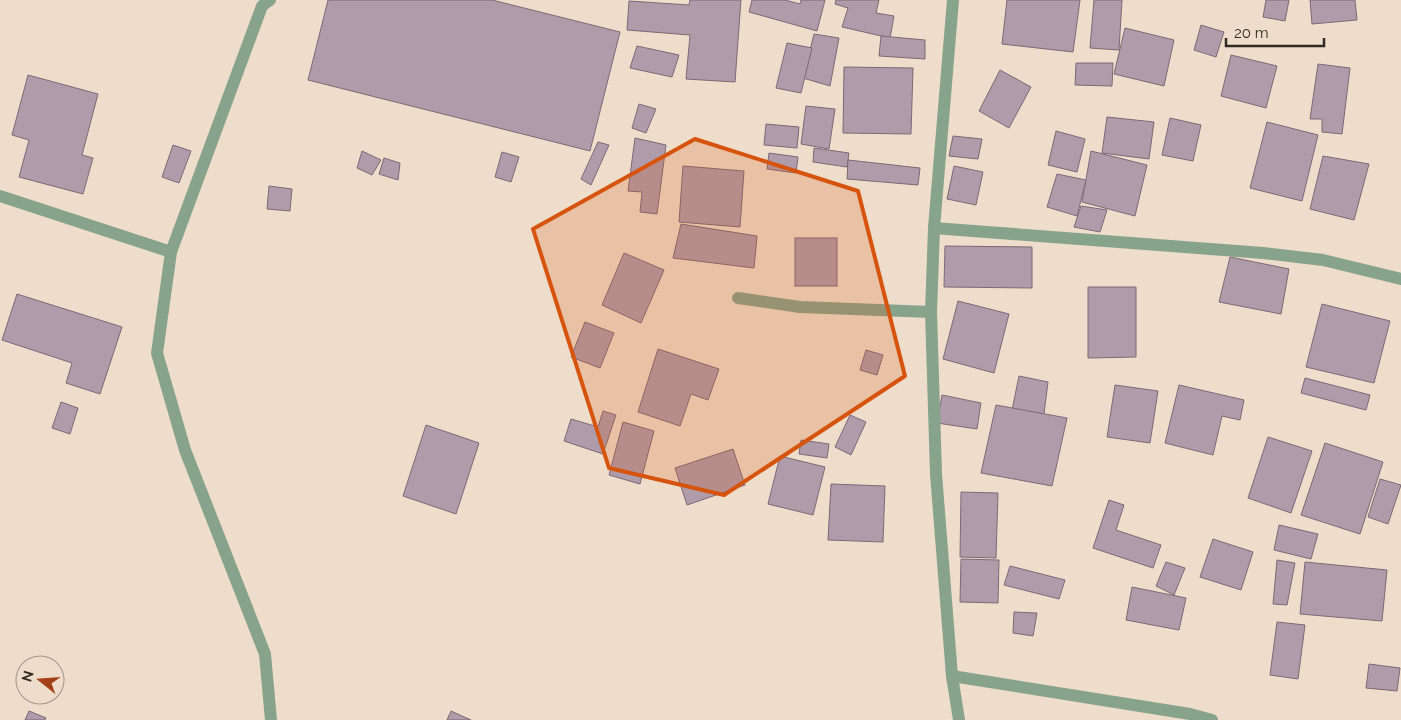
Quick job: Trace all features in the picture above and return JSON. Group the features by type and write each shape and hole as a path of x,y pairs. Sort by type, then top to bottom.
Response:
{"street":[{"path":"270,0 262,6 171,252 157,353 185,450 265,654 270,720"},
{"path":"953,0 934,228 931,312 936,474 952,676 959,720"},
{"path":"0,196 171,252"},
{"path":"934,228 1263,253 1324,260 1401,279"},
{"path":"738,298 800,307 931,312"},
{"path":"952,676 1190,714 1212,720"}],"highlighted area":[{"path":"695,139 858,191 905,376 724,495 609,468 533,229"}],"building":[{"path":"328,0 492,0 620,32 590,151 308,80"},
{"path":"690,0 741,0 735,82 686,79 690,35 627,30 629,1 689,5"},
{"path":"752,0 785,0 800,4 801,0 825,0 817,31 749,12"},
{"path":"836,0 879,0 876,13 894,16 890,38 842,27 848,8 835,4"},
{"path":"1007,0 1080,0 1073,52 1002,44"},
{"path":"1094,0 1122,0 1119,50 1090,48"},
{"path":"1266,0 1289,0 1285,21 1263,17"},
{"path":"1310,0 1355,0 1357,20 1312,24"},
{"path":"1201,25 1224,32 1216,57 1194,50"},
{"path":"1125,28 1174,40 1164,86 1114,74"},
{"path":"814,34 839,38 830,86 803,78"},
{"path":"881,36 925,40 925,59 879,56"},
{"path":"787,43 812,48 801,93 776,88"},
{"path":"637,46 679,55 672,77 630,68"},
{"path":"1231,55 1277,66 1266,108 1221,96"},
{"path":"1076,63 1113,63 1112,86 1075,85"},
{"path":"1318,64 1350,68 1342,134 1322,132 1322,119 1310,119"},
{"path":"844,67 913,68 911,134 843,133"},
{"path":"1000,70 1031,87 1009,128 979,111"},
{"path":"28,75 98,94 82,155 93,158 83,194 19,177 29,140 12,135"},
{"path":"639,104 656,109 646,133 632,128"},
{"path":"806,106 835,109 829,149 801,144"},
{"path":"1107,117 1154,122 1149,159 1102,153"},
{"path":"1170,118 1201,125 1193,161 1162,155"},
{"path":"1267,122 1318,135 1302,201 1250,188"},
{"path":"766,124 799,127 797,148 764,145"},
{"path":"1056,131 1085,139 1077,172 1048,165"},
{"path":"953,136 982,139 978,159 949,156"},
{"path":"635,138 666,145 657,214 640,212 642,192 628,191"},
{"path":"598,142 609,145 591,185 581,179"},
{"path":"173,145 191,151 179,183 162,177"},
{"path":"814,148 849,153 847,167 813,162"},
{"path":"362,151 381,160 372,175 357,168"},
{"path":"1091,151 1147,165 1135,216 1082,202"},
{"path":"502,152 519,157 511,182 495,177"},
{"path":"769,153 798,157 796,173 767,169"},
{"path":"1323,156 1369,164 1354,220 1310,209"},
{"path":"384,158 400,163 398,180 379,174"},
{"path":"848,160 920,168 918,185 847,179"},
{"path":"683,166 744,171 740,227 679,222"},
{"path":"954,166 983,172 976,205 947,199"},
{"path":"1057,174 1086,180 1077,216 1047,207"},
{"path":"269,186 292,189 290,211 267,209"},
{"path":"1081,206 1107,210 1100,232 1074,227"},
{"path":"681,224 757,236 754,268 673,258"},
{"path":"795,238 837,238 837,286 795,286"},
{"path":"945,246 1032,247 1032,288 944,287"},
{"path":"624,253 664,270 641,323 602,305"},
{"path":"1230,257 1289,269 1281,314 1219,302"},
{"path":"1088,287 1136,287 1136,357 1088,358"},
{"path":"17,294 122,327 100,394 66,383 72,363 2,340"},
{"path":"958,301 1009,314 994,373 943,359"},
{"path":"1322,304 1390,321 1374,383 1306,367"},
{"path":"585,322 614,333 600,368 571,357"},
{"path":"658,349 719,369 708,400 691,394 680,426 638,412"},
{"path":"866,350 883,355 877,375 860,370"},
{"path":"1019,376 1048,382 1044,414 1012,410"},
{"path":"1305,378 1370,395 1366,410 1301,393"},
{"path":"1115,385 1158,391 1150,443 1107,437"},
{"path":"1179,385 1244,400 1240,420 1222,416 1213,455 1165,443"},
{"path":"942,395 981,403 977,429 937,423"},
{"path":"61,402 78,408 70,434 52,428"},
{"path":"996,405 1067,418 1052,486 981,473"},
{"path":"603,411 616,415 603,454 564,441 571,419 598,427"},
{"path":"850,415 866,422 851,455 835,447"},
{"path":"623,422 654,431 640,484 609,475"},
{"path":"426,425 479,443 456,514 403,496"},
{"path":"1268,437 1312,451 1291,513 1248,498"},
{"path":"801,440 829,444 827,458 799,454"},
{"path":"1325,443 1383,462 1360,534 1301,515"},
{"path":"733,449 745,485 687,505 675,468"},
{"path":"780,456 825,467 813,515 768,504"},
{"path":"1380,479 1401,485 1388,524 1368,517"},
{"path":"831,484 885,486 883,542 828,540"},
{"path":"961,492 998,493 996,558 960,557"},
{"path":"1109,500 1124,505 1116,530 1161,545 1153,568 1093,548"},
{"path":"1279,525 1318,534 1311,559 1274,550"},
{"path":"1213,539 1253,552 1241,590 1200,577"},
{"path":"961,559 999,560 998,603 960,602"},
{"path":"1277,560 1295,563 1287,605 1273,604"},
{"path":"1166,562 1185,568 1174,595 1156,586"},
{"path":"1305,562 1387,570 1382,621 1300,614"},
{"path":"1010,566 1065,580 1059,599 1004,585"},
{"path":"1132,587 1186,598 1179,630 1126,620"},
{"path":"1014,612 1037,613 1033,636 1013,633"},
{"path":"1277,622 1305,625 1298,679 1270,675"},
{"path":"1369,664 1400,668 1397,691 1366,688"},
{"path":"29,711 46,718 45,720 25,720"},
{"path":"451,711 471,720 447,720"}]}
